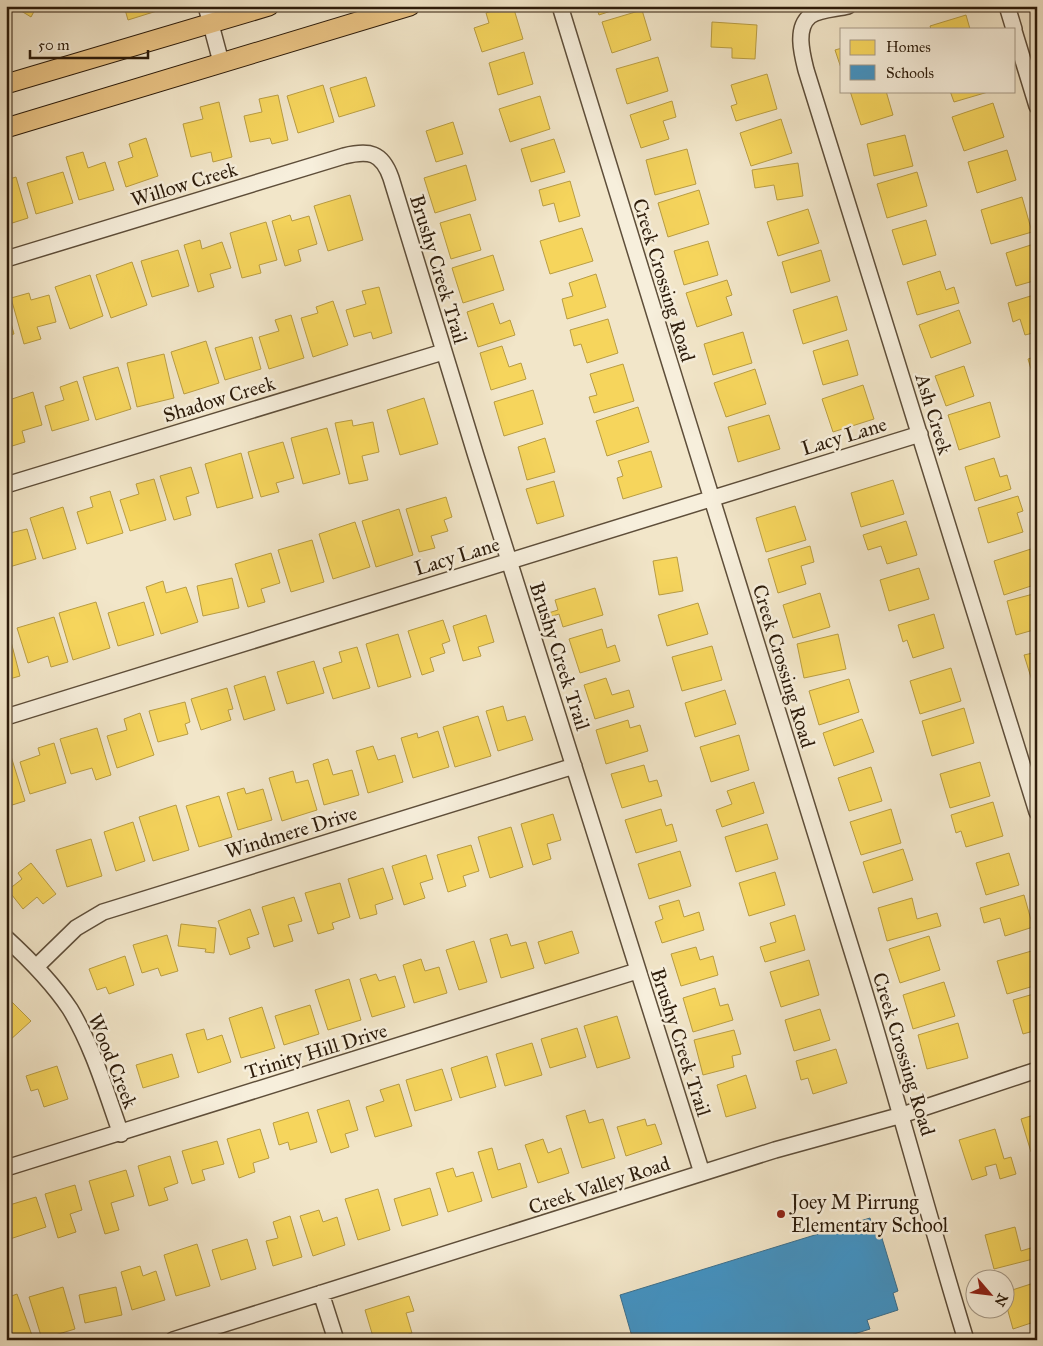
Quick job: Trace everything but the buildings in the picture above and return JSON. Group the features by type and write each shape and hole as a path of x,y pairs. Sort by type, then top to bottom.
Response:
{"main road":[{"path":"6,84 208,15 269,6"},
{"path":"6,128 410,6"}],"street":[{"name":"Creek Crossing Road","path":"560,6 710,498 902,1114 966,1340"},
{"name":"Ash Creek","path":"848,6 815,14 809,17 803,26 801,45 806,70 1037,812"},
{"path":"1007,6 1013,28"},
{"path":"208,15 221,62"},
{"path":"1016,37 1037,106"},
{"name":"Willow Creek","path":"6,259 344,156 357,153 374,155"},
{"name":"Brushy Creek Trail","path":"374,155 383,161 387,168 637,972 702,1173"},
{"name":"Shadow Creek","path":"6,485 444,352"},
{"name":"Lacy Lane","path":"6,717 920,434"},
{"name":"Windmere Drive","path":"37,966 76,928 103,912 574,766"},
{"name":"Wood Creek","path":"6,938 37,966 70,1010 90,1050 121,1134"},
{"name":"Trinity Hill Drive","path":"6,1168 121,1134 637,972"},
{"name":"Creek Valley Road","path":"173,1340 775,1150 902,1114 1037,1070"},
{"path":"321,1292 336,1340"}],"place":[{"name":"Joey M Pirrung Elementary School","path":"781,1214"}]}
